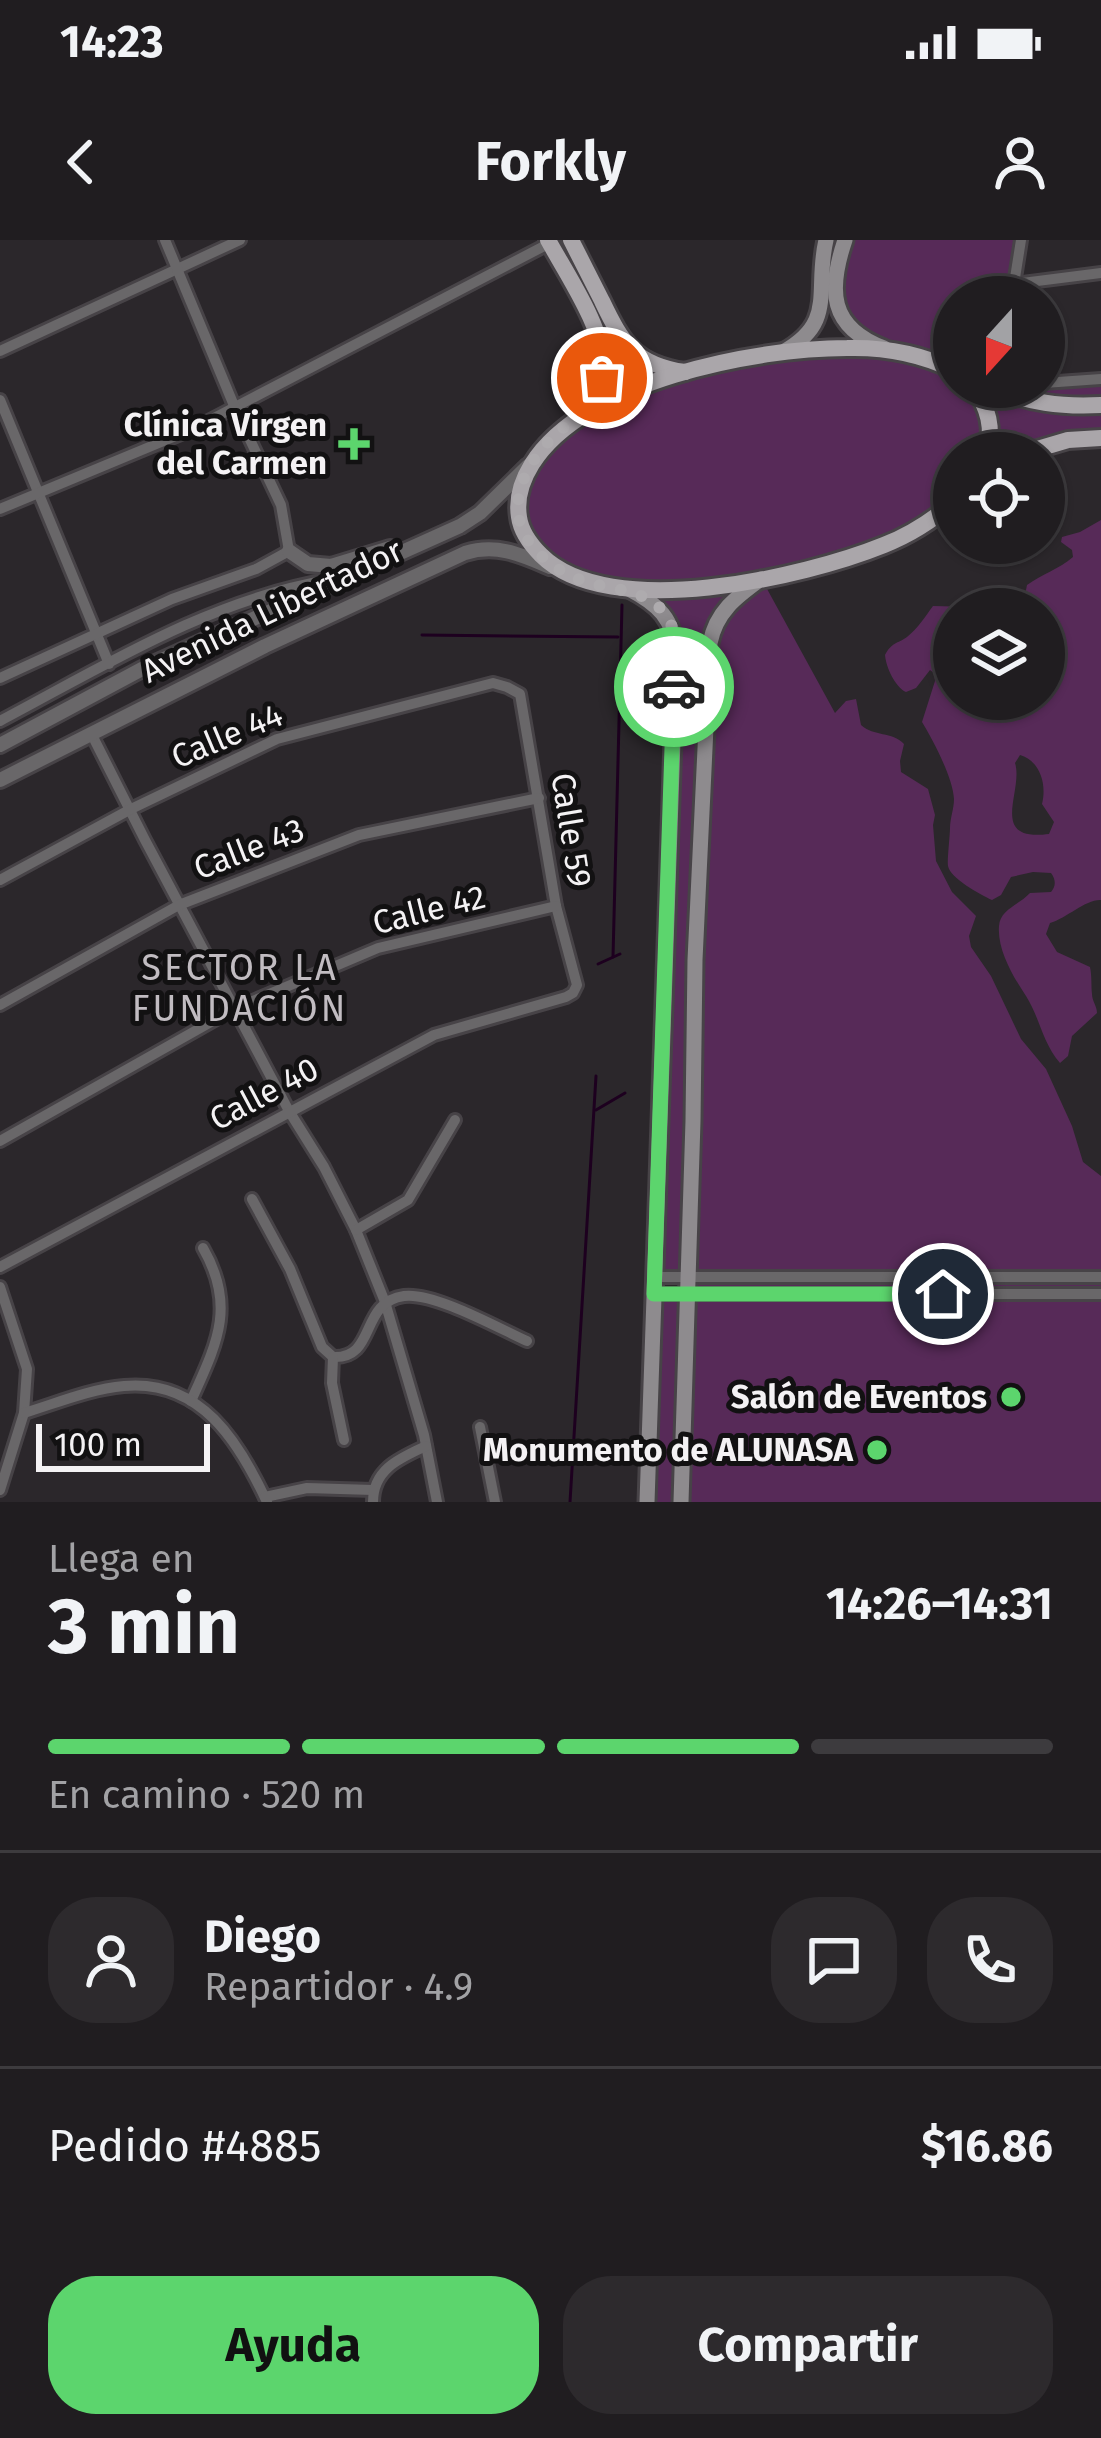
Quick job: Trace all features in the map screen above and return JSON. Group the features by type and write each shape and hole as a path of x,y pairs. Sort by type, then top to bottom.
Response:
{"main road":[{"path":"571,240 622,341 648,361 686,372"},
{"path":"780,353 806,337 818,319 826,240"},
{"path":"845,240 836,280 839,311 860,337 892,351"},
{"path":"549,242 602,352 602,378 584,414"},
{"path":"933,362 849,347 780,353 686,372 614,398 555,435 533,461 519,495 520,525 541,556 579,579 629,589 692,589 761,578 888,544 933,518"},
{"path":"1065,406 1101,405"},
{"path":"1065,441 1101,438"},
{"path":"681,1502 695,960 710,644 722,611 761,578"},
{"path":"629,589 664,614 676,653 646,1502"}],"street":[{"path":"165,240 280,505 290,551 308,564 331,566 430,539"},
{"path":"0,351 240,240"},
{"path":"1015,276 1021,240"},
{"path":"0,509 195,428 549,242"},
{"path":"1065,280 1101,273"},
{"path":"1065,382 1101,380"},
{"path":"0,400 109,664"},
{"name":"Avenida Libertador","path":"0,745 142,669 460,526 533,461"},
{"name":"Avenida Libertador","path":"0,780 286,636 475,550 504,550 579,579"},
{"path":"0,678 290,551"},
{"name":"Avenida Libertador","path":"0,722 235,604 343,578"},
{"name":"Calle 59","path":"493,683 520,694 556,906 577,985 566,998"},
{"name":"Calle 44","path":"0,880 131,809 277,739 493,683"},
{"path":"91,734 356,1231 385,1302 437,1502"},
{"name":"Calle 43","path":"0,1005 179,905 359,835 539,799"},
{"name":"Calle 42","path":"0,1142 234,1009 378,948 556,906"},
{"name":"Calle 40","path":"0,1267 434,1035 566,998"},
{"path":"356,1231 408,1200 455,1120"},
{"path":"252,1198 290,1269 322,1347 333,1357 356,1351 385,1302 407,1295 428,1299 527,1341"},
{"path":"191,1401 214,1348 222,1307 214,1267 203,1248"},
{"path":"654,1285 1101,1277"},
{"path":"688,1285 1101,1294"},
{"path":"0,1287 27,1369 24,1413 0,1490"},
{"path":"333,1357 332,1383 344,1441"},
{"path":"24,1413 127,1385 171,1391 217,1419 236,1442 266,1500 307,1488 373,1496 386,1468 426,1446"},
{"path":"480,1427 495,1502"}],"shaded area":[{"path":"845,240 1021,240 1015,276 933,276 933,363 843,320 839,257"},
{"path":"892,354 933,367 933,408 980,408 982,432 933,432 933,514 869,547 702,585 629,586 552,561 523,524 529,475 568,427 669,381 789,356"},
{"path":"1101,379 1101,437 1065,444 1065,432 986,432 984,408 1065,408 1065,384"},
{"path":"1101,520 1101,900 1050,923 1046,934 1057,952 1090,967 1097,1013 1072,1036 1068,1056 1060,1063 1007,963 999,935 1006,911 1030,893 1051,892 1054,878 1051,873 1033,872 1011,877 1001,895 992,900 954,876 948,866 953,790 922,722 933,687 933,720 1065,720 1065,588 1026,588 1073,557 1065,536","holes":["1020,755 1037,768 1043,781 1042,804 1054,822 1049,834 1030,834 1013,822 1015,763"]},
{"path":"761,578 835,713 846,701 856,699 861,725 904,744 901,772 928,789 935,815 936,861 952,892 976,916 969,936 971,947 991,976 1021,1039 1046,1069 1083,1162 1101,1176 1101,1502 648,1502 655,1294 687,1294 688,1277 655,1276 678,641 653,593 752,582 711,635"},
{"path":"933,606 933,672 906,692 892,676 885,655 915,630"}],"waterway":[{"path":"613,957 622,605"},
{"path":"422,635 618,637"},
{"path":"598,964 620,954"},
{"path":"570,1502 596,1076"},
{"path":"596,1110 625,1093"}],"way so far":[{"path":"602,378 584,414 543,447 526,474 519,495 520,525 541,556 559,570 589,582 629,589 655,604 670,622 675,641 674,687"}],"place":[{"name":"Clínica Virgen del Carmen","path":"354,444"},
{"name":"Salón de Eventos","path":"1011,1397"},
{"name":"Monumento de ALUNASA","path":"877,1450"}],"district":[{"name":"SECTOR LA FUNDACIÓN","path":"240,988"}],"route":[{"path":"674,687 654,1294 943,1294"}]}
